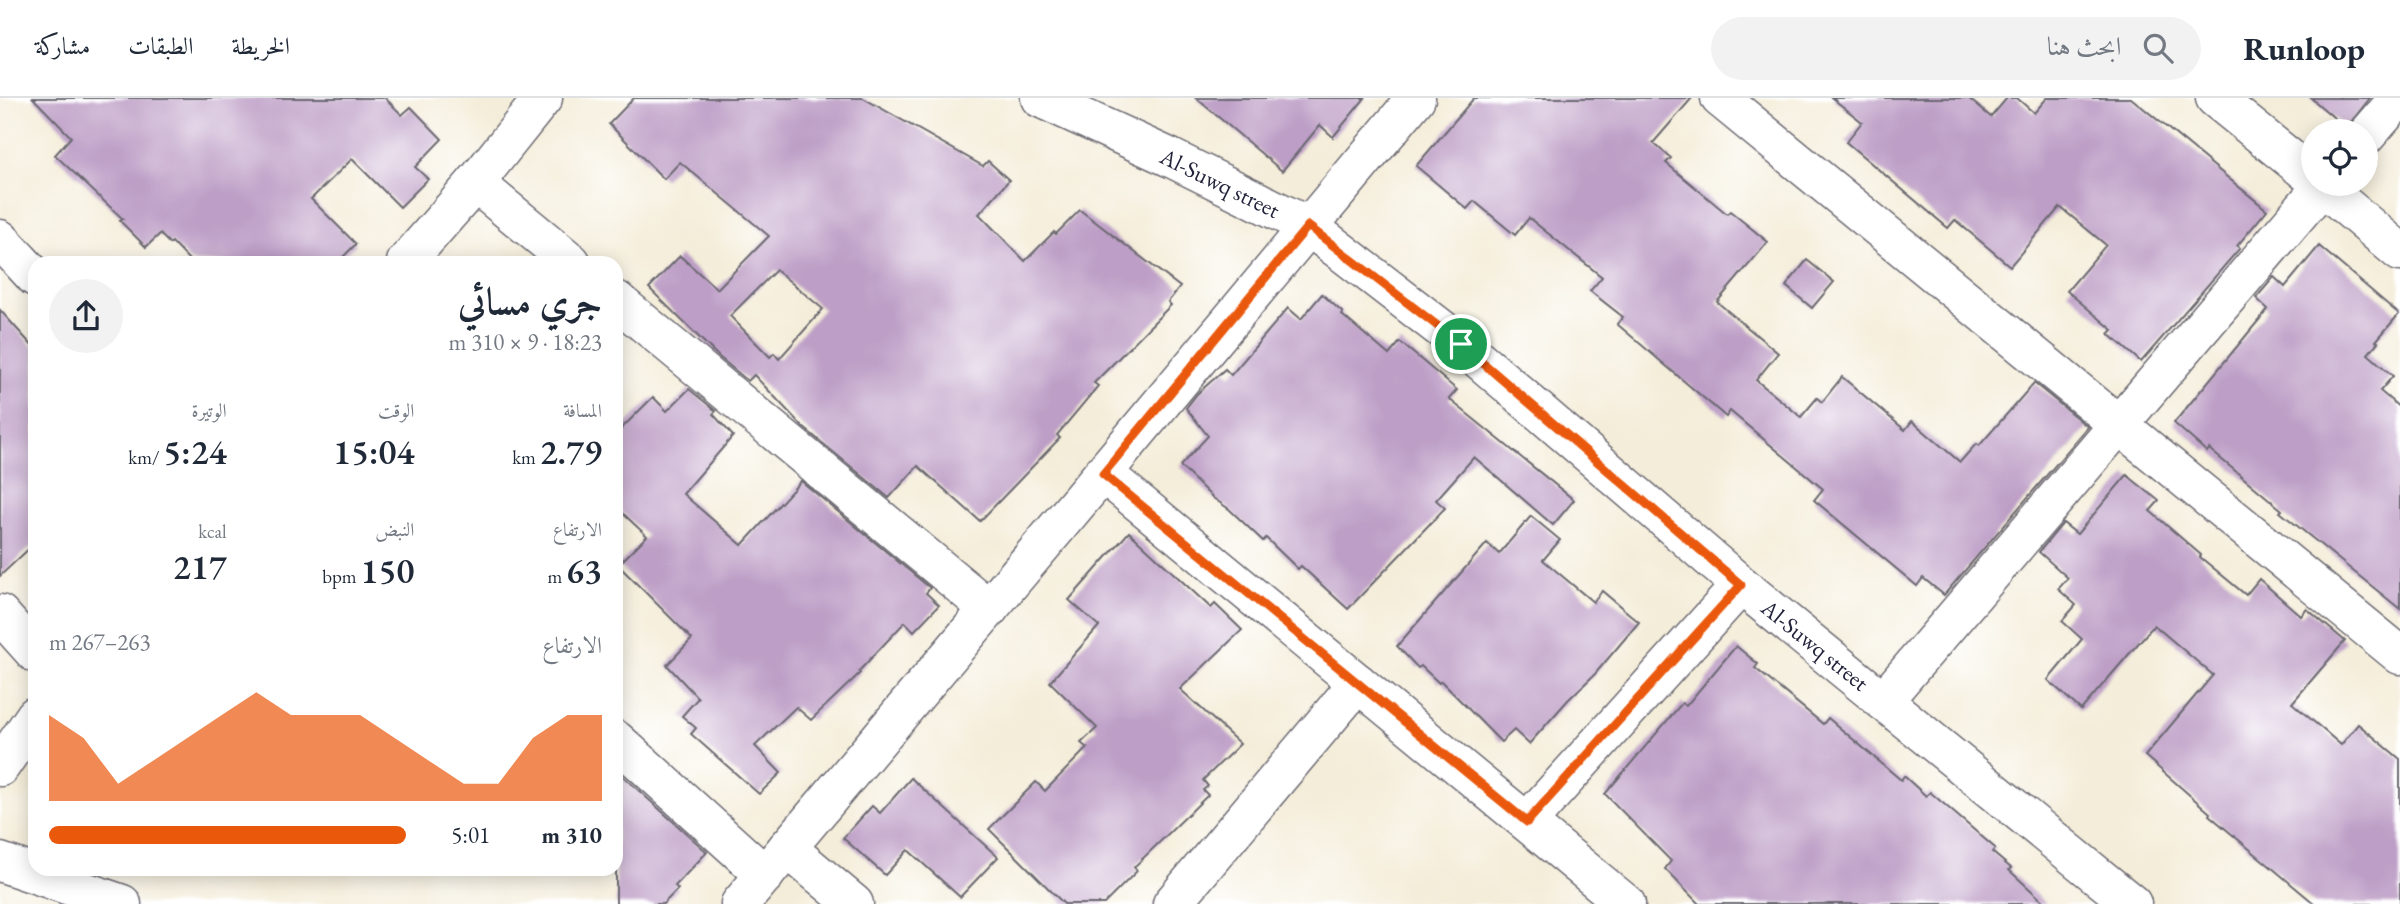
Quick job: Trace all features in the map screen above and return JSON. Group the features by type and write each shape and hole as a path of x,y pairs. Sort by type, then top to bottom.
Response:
{"street":[{"path":"411,256 475,183 542,98"},
{"name":"Al-Suwq street","path":"1040,98 1171,158 1308,226 1461,344 1741,585 2132,904"},
{"path":"740,904 1416,98"},
{"path":"1720,98 2400,655"},
{"path":"2215,98 2301,168"},
{"path":"2378,122 2399,98"},
{"path":"475,183 564,256"},
{"path":"1883,701 2309,196"},
{"path":"2335,196 2400,252"},
{"path":"0,239 28,269"},
{"path":"623,306 989,609"},
{"path":"1103,474 1626,904"},
{"path":"1527,822 1741,585"},
{"path":"0,614 28,645"},
{"path":"1172,904 1358,682"},
{"path":"0,767 28,726"},
{"path":"623,745 776,861 855,904"},
{"path":"0,862 28,872"},
{"path":"40,876 121,904"}],"building":[{"path":"33,98 385,98 402,115 411,107 442,139 415,167 428,179 400,207 352,159 311,199 356,244 344,256 185,256 160,234 146,247 120,221 123,219 55,155 71,137"},
{"path":"634,98 863,98 983,166 988,161 1009,180 979,214 1025,261 1080,210 1180,287 1168,302 1171,305 1094,383 1098,386 1057,435 1060,438 980,521 918,466 889,498 803,427 754,375 748,381 719,357 649,288 680,256 717,289 769,236 680,162 664,179 609,124","holes":["776,270 823,309 779,359 774,353 770,357 730,316"]},
{"path":"1196,98 1365,98 1333,137 1320,125 1282,171"},
{"path":"1474,98 1692,98 1653,143 1671,158 1666,163 1727,214 1730,211 1768,242 1717,302 1778,353 1756,380 1801,417 1817,398 1822,402 1842,377 1905,430 1912,421 1960,462 1976,444 1979,446 2034,383 2088,427 1944,595 1923,578 1917,586 1814,500 1823,489 1730,411 1726,417 1617,324 1623,317 1590,291 1602,277 1529,218 1515,235 1474,201 1467,209 1416,166"},
{"path":"1832,98 1968,98 1991,117 2007,98 2017,98 2034,113 2047,98 2131,98 2267,210 2237,246 2240,248 2141,362 2109,334 2113,330 2067,291 2106,245 2060,207 2010,266 1955,220 1948,228 1846,142 1862,122"},
{"path":"2311,98 2370,98 2353,119 2336,119"},
{"path":"2319,246 2399,314 2368,354 2393,376 2380,391 2400,408 2400,609 2280,512 2282,510 2209,449 2207,452 2174,423 2268,309 2256,298 2274,277 2285,287"},
{"path":"1807,260 1834,282 1812,308 1786,286"},
{"path":"1322,294 1389,355 1400,342 1457,390 1449,399 1574,500 1553,525 1474,457 1436,500 1445,508 1348,609 1301,566 1298,569 1266,538 1263,541 1180,466 1208,436 1186,408 1197,394 1225,369 1231,375 1288,308 1301,319"},
{"path":"0,310 28,341 28,550 0,576"},
{"path":"689,389 716,411 713,414 733,436 683,494 742,545 801,481 930,588 926,593 939,605 914,631 905,622 860,673 811,720 796,707 755,746 781,773 759,794 691,734 696,728 682,716 698,698 667,665 692,639 623,570 623,560 647,536 623,514 623,427 653,397 667,411"},
{"path":"2127,475 2159,501 2150,511 2246,595 2259,579 2301,616 2307,609 2345,641 2292,703 2341,745 2358,724 2400,759 2400,904 2315,904 2209,815 2210,813 2145,756 2213,675 2154,625 2081,710 2048,680 2082,639 2062,621 2076,605 2058,589 2068,578 2039,552 2063,523 2077,534"},
{"path":"1531,516 1560,540 1543,560 1593,602 1602,591 1639,622 1595,674 1529,744 1514,730 1501,742 1441,681 1439,683 1421,666 1418,668 1397,646 1487,543 1499,554"},
{"path":"1129,532 1211,608 1215,604 1242,630 1180,689 1240,744 1203,780 1208,786 1203,790 1208,795 1134,867 1137,871 1104,904 1064,904 989,829 1036,782 1045,791 1087,748 1081,743 1097,728 1050,682 1099,626 1069,600"},
{"path":"1736,646 1758,664 1755,668 1823,724 1828,718 1901,780 1904,776 1926,796 1930,792 1995,848 1992,852 2046,904 1699,904 1665,869 1671,861 1605,794 1682,703 1686,706"},
{"path":"623,776 707,852 675,886 678,889 663,904 616,904 616,876 623,876"},
{"path":"911,778 998,857 960,897 908,850 885,875 843,838 872,806 880,813"}],"route":[{"path":"1308,226 1461,344 1567,432 1741,585 1527,822 1103,474 1308,226"}]}
